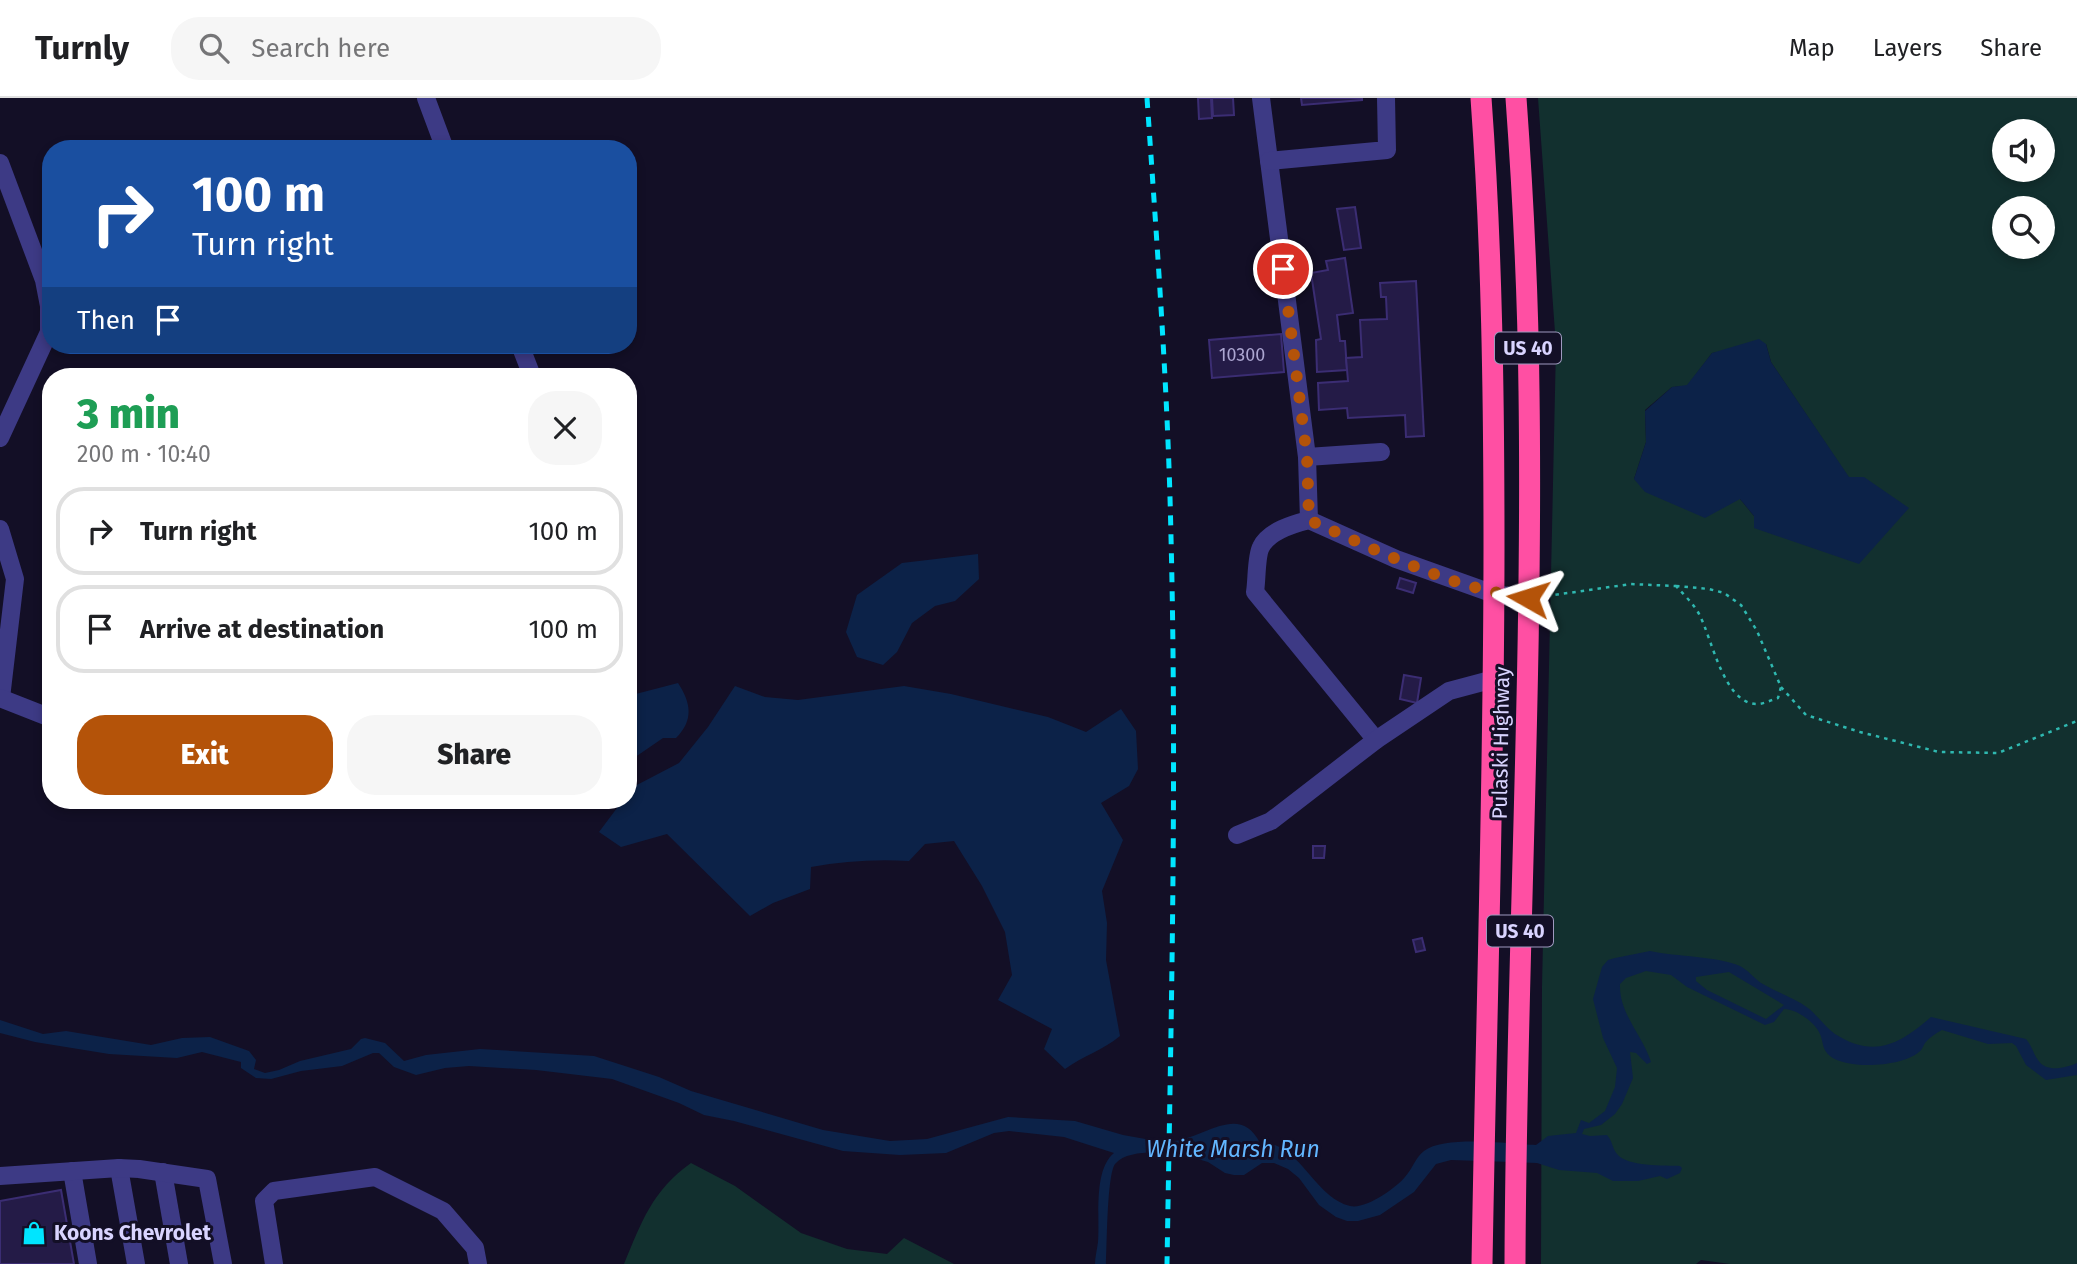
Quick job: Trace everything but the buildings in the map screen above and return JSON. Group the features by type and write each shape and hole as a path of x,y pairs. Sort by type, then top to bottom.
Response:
{"highway":[{"name":"Pulaski Highway","path":"1481,98 1491,267 1494,594 1482,1264"},
{"name":"Pulaski Highway","path":"1515,1264 1516,1104 1528,598 1529,390 1516,98"}],"lane":[{"path":"426,98 442,140"},
{"path":"1261,98 1307,457 1309,520"},
{"path":"1269,162 1387,150 1386,98"},
{"path":"0,163 42,275"},
{"path":"0,438 42,345"},
{"path":"1307,457 1381,452"},
{"path":"1376,740 1255,592 1260,547 1281,530 1309,520 1396,559 1494,594 1528,598"},
{"path":"0,529 15,579 0,698 42,714"},
{"path":"1237,835 1271,821 1376,740 1449,691 1494,680"},
{"path":"119,1168 136,1264"},
{"path":"0,1176 119,1168 207,1179 223,1264"},
{"path":"72,1171 88,1264"},
{"path":"163,1172 179,1264"},
{"path":"274,1264 264,1200 274,1191 375,1177 443,1211 475,1248 478,1264"}],"path":[{"path":"1528,598 1631,584 1709,589 1724,593 1741,605 1757,631 1781,687 1807,715 1860,733 1939,752 1998,753 2077,721"},
{"path":"1676,586 1699,612 1727,682 1738,696 1750,703 1759,704 1778,698 1781,687"}],"green space":[{"path":"1538,98 2077,98 2077,1264 1730,1264 1701,1260 1696,1264 1541,1264 1542,987 1556,346","holes":["1766,344 1771,362 1849,478 1754,516 1740,499 1634,479 1646,442 1645,410 1672,387 1687,386 1712,353"]},
{"path":"691,1163 735,1186 801,1233 847,1249 887,1254 904,1238 954,1264 624,1264 657,1196"}],"water":[{"path":"1759,339 1766,344 1771,362 1849,477 1864,477 1909,508 1859,564 1754,528 1754,516 1740,499 1705,518 1645,492 1634,479 1646,442 1645,411 1672,387 1687,385 1712,353"},
{"path":"978,554 979,579 955,601 935,606 912,623 897,652 883,665 857,657 846,632 857,595 902,563"},
{"path":"678,683 689,711 686,725 676,738 663,738 637,756 637,694"},
{"path":"735,686 765,697 798,700 904,686 1048,717 1086,732 1121,709 1136,731 1138,769 1129,786 1101,803 1123,840 1102,891 1107,923 1106,960 1120,1036 1065,1069 1044,1049 1052,1029 998,1000 1012,975 1005,932 982,886 954,841 925,844 909,861 860,861 811,867 810,889 773,903 750,916 667,834 621,847 599,832 616,809 637,809 637,785 679,763 708,727"},
{"name":"White Marsh Run","path":"1650,951 1720,960 1740,966 1761,983 1808,1008 1835,1034 1862,1046 1874,1047 1897,1041 1931,1017 2026,1039 2036,1057 2046,1067 2056,1068 2077,1063 2077,1075 2046,1080 2026,1065 2012,1043 1988,1044 1942,1030 1929,1039 1919,1052 1900,1061 1874,1065 1849,1063 1830,1056 1813,1024 1794,1011 1784,1009 1774,1022 1765,1025 1687,987 1671,975 1646,971 1626,978 1620,984 1623,1005 1651,1062 1647,1064 1636,1053 1630,1052 1633,1078 1622,1104 1615,1114 1601,1125 1584,1129 1582,1134 1607,1135 1617,1154 1629,1161 1682,1168 1680,1173 1667,1179 1660,1176 1638,1181 1613,1181 1597,1173 1559,1170 1537,1163 1451,1160 1436,1164 1414,1192 1380,1215 1347,1221 1319,1205 1299,1178 1274,1163 1262,1163 1244,1175 1234,1175 1225,1173 1208,1162 1174,1152 1174,1141 1222,1126 1243,1125 1252,1131 1260,1143 1275,1145 1295,1158 1329,1195 1339,1202 1356,1206 1364,1205 1395,1187 1408,1174 1421,1154 1434,1146 1462,1142 1536,1145 1548,1136 1576,1133 1581,1120 1589,1123 1605,1111 1615,1087 1617,1068 1603,1038 1593,999 1602,967 1608,960","holes":["1729,972 1784,1005 1766,1019 1707,990 1696,981 1696,977"]},
{"name":"White Marsh Run","path":"0,1020 43,1034 66,1031 151,1045 182,1038 210,1037 249,1051 256,1060 254,1069 265,1073 300,1061 351,1049 365,1038 385,1043 404,1061 426,1055 480,1049 594,1056 659,1077 691,1091 823,1130 890,1141 927,1139 1008,1117 1075,1121 1151,1140 1152,1152 1127,1156 1115,1164 1109,1196 1106,1264 1095,1264 1100,1182 1107,1161 1114,1153 1064,1137 1009,1131 994,1133 946,1153 900,1155 843,1151 704,1115 612,1079 469,1066 416,1075 394,1067 379,1053 342,1066 301,1071 271,1079 256,1078 241,1068 241,1062 202,1052 177,1058 109,1054 35,1042 0,1033"}],"waterway":[{"name":"White Marsh Run","path":"1145,1146 1180,1148"}],"railway":[{"path":"1147,98 1162,317 1173,628 1173,901 1167,1264"}],"place":[{"name":"Koons Chevrolet","path":"34,1233"}],"route":[{"path":"1283,269 1307,457 1309,520 1396,559 1494,594 1528,598"}]}
